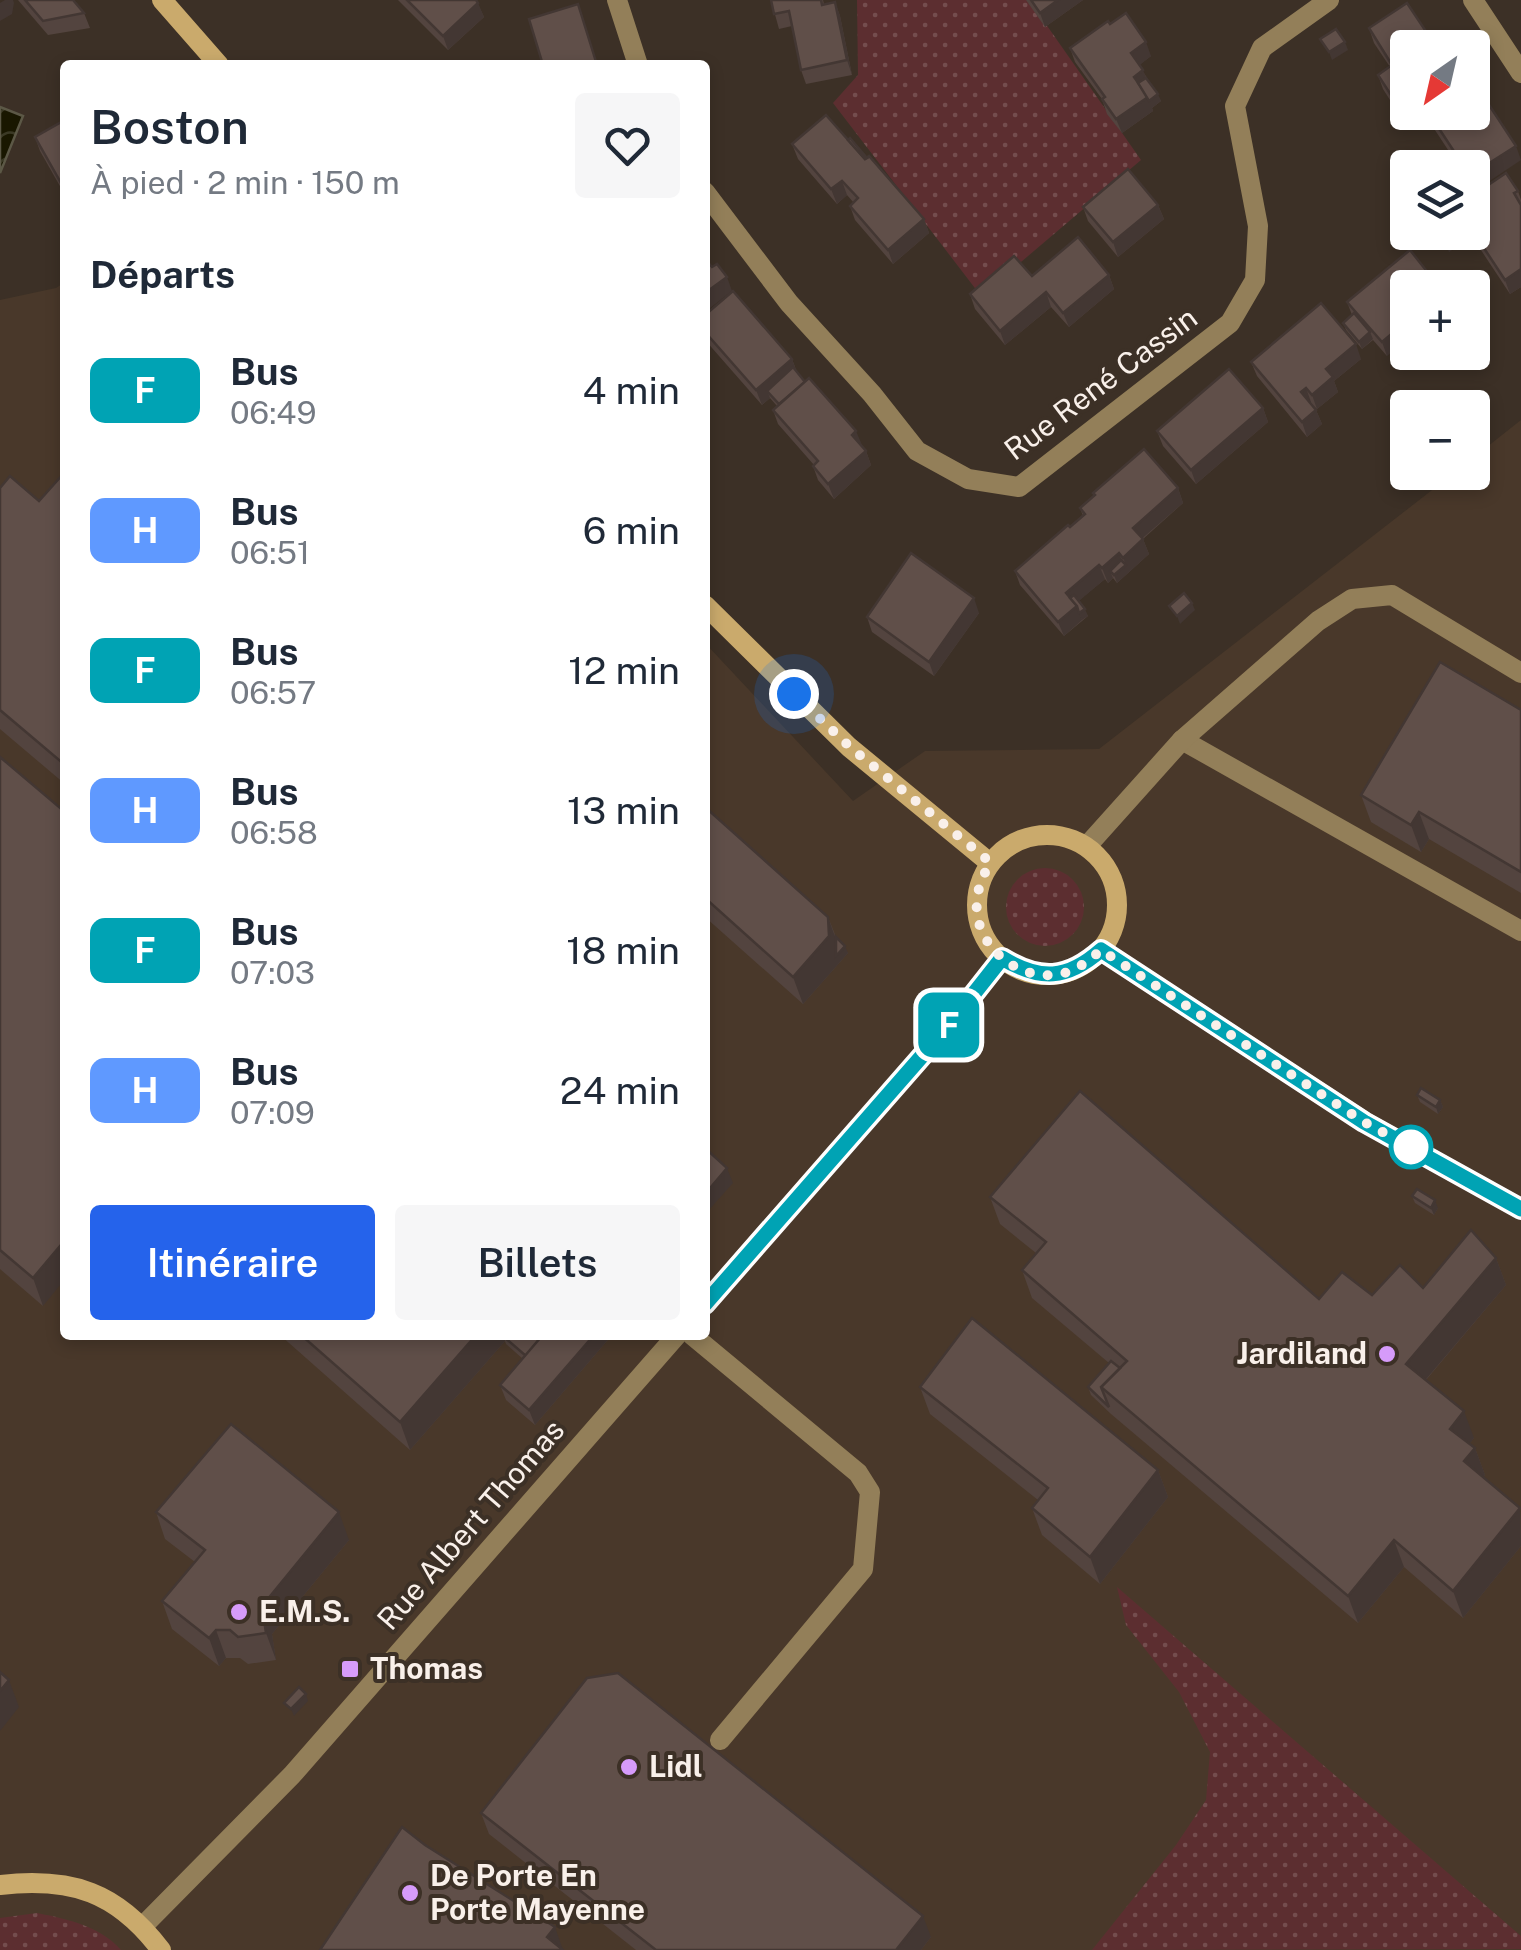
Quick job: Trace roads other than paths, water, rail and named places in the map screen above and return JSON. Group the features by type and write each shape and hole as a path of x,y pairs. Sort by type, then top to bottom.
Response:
{"main road":[{"path":"162,0 214,60"},
{"path":"710,610 850,747 990,862"},
{"path":"1046,834 1067,837 1086,846 1104,862 1115,883 1118,907 1114,930 1101,950 1085,964 1064,973 1042,975 1020,970 988,943 979,924 976,902 990,862 1024,838 1046,834"},
{"path":"1101,950 1364,1122 1521,1210"},
{"path":"0,1885 36,1880 75,1887 112,1902 143,1926 161,1950"}],"street":[{"path":"617,0 636,60"},
{"name":"Rue René Cassin","path":"710,199 789,303 872,394 917,452 968,480 1019,487 1230,324 1255,280 1258,226 1236,106 1262,48 1329,0"},
{"path":"1473,0 1521,73"},
{"path":"1086,846 1182,740 1318,621 1352,599 1392,595 1521,673"},
{"path":"1182,740 1521,930"},
{"path":"710,1298 950,1024 1002,958"},
{"name":"Rue Albert Thomas","path":"143,1926 318,1745 673,1340"},
{"path":"698,1340 858,1473 870,1492 863,1569 720,1740"}],"water":[{"path":"0,107 23,116 0,173"}],"place":[{"name":"Jardiland","path":"1387,1354"},
{"name":"E.M.S.","path":"239,1612"},
{"name":"Thomas","path":"350,1669"},
{"name":"Lidl","path":"629,1767"},
{"name":"De Porte En Porte Mayenne","path":"410,1893"}]}
